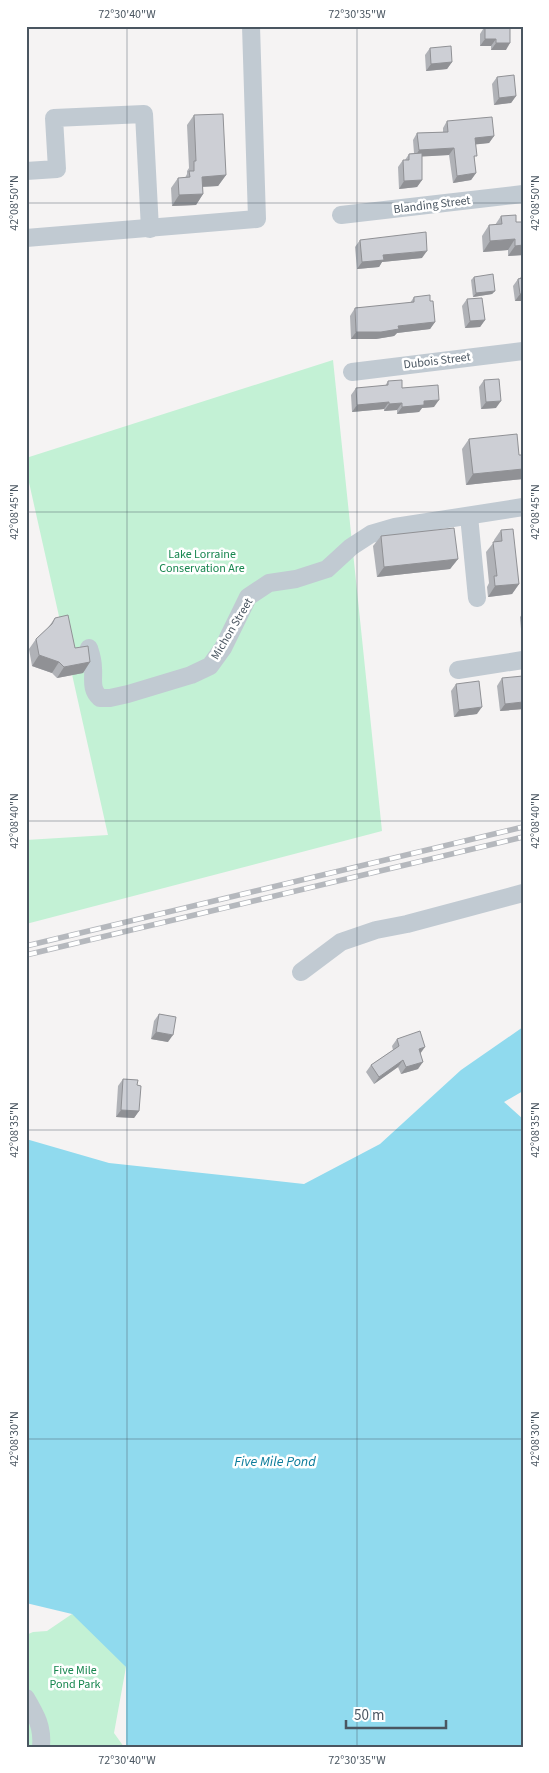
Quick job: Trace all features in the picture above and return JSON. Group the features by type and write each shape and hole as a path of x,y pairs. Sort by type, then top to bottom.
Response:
{"street":[{"path":"26,238 257,219 251,26"},
{"path":"26,171 57,169 54,118 144,114 150,229"},
{"name":"Blanding Street","path":"341,216 523,194"},
{"name":"Dubois Street","path":"352,372 523,351"},
{"name":"Michon Street","path":"89,648 93,667 92,683 95,693 100,698 128,694 172,681 210,666 223,648 248,597 269,582 296,579 326,569 351,547 371,534 395,527 523,507"},
{"path":"469,516 477,598"},
{"path":"458,670 522,663"},
{"path":"301,972 341,942 376,930 406,924 523,893"},
{"path":"26,1698 38,1717 41,1747"}],"green space":[{"name":"Lake Lorraine Conservation Are","path":"333,360 382,831 26,924 26,840 108,835 26,469 26,458"},
{"name":"Five Mile Pond Park","path":"72,1614 99,1632 126,1667 114,1733 124,1747 26,1747 26,1635 33,1632 47,1631"}],"water":[{"name":"Five Mile Pond","path":"523,1027 523,1091 504,1102 523,1119 523,1747 126,1747 126,1667 72,1614 26,1603 26,1139 109,1163 304,1184 380,1144 461,1070"}],"building":[{"path":"485,26 510,26 510,43 496,43 496,39 485,39"},
{"path":"451,46 452,62 431,64 430,48"},
{"path":"514,75 516,96 499,98 497,77"},
{"path":"223,114 226,175 202,177 203,194 179,195 178,178 190,177 189,171 194,171 194,161 196,161 194,115"},
{"path":"492,117 494,136 475,138 477,156 474,156 476,173 457,176 454,148 419,150 417,133 448,132 447,121"},
{"path":"422,153 422,180 404,181 403,160 409,160 409,154"},
{"path":"516,215 516,222 523,222 523,245 515,246 515,239 490,241 489,225 502,224 501,216"},
{"path":"426,232 427,251 383,255 384,260 362,262 360,240"},
{"path":"493,274 495,291 476,293 474,277"},
{"path":"523,278 523,294 520,294 518,279"},
{"path":"430,295 430,301 433,301 435,322 398,326 399,329 381,332 356,332 355,308 414,302 414,297"},
{"path":"482,298 485,320 470,321 467,299"},
{"path":"499,379 501,401 486,402 484,380"},
{"path":"402,380 402,388 438,385 439,400 424,401 424,405 402,407 402,403 389,404 389,402 357,405 356,388 388,385 388,381"},
{"path":"517,434 519,455 523,455 523,469 473,474 469,439"},
{"path":"454,528 458,559 384,567 381,536"},
{"path":"513,529 519,584 495,586 494,576 497,576 493,542 502,541 501,530"},
{"path":"68,615 75,648 88,646 90,662 64,667 59,662 39,655 36,639 52,624 55,618"},
{"path":"523,676 523,702 505,704 502,678"},
{"path":"479,681 482,707 459,710 456,684"},
{"path":"159,1014 176,1017 173,1035 156,1032"},
{"path":"420,1031 425,1047 419,1049 423,1062 406,1067 403,1060 379,1077 371,1065 399,1046 397,1039"},
{"path":"123,1079 138,1080 137,1085 141,1086 139,1111 121,1110"}],"railway":[{"path":"26,946 523,827"},
{"path":"26,955 523,837"}]}
